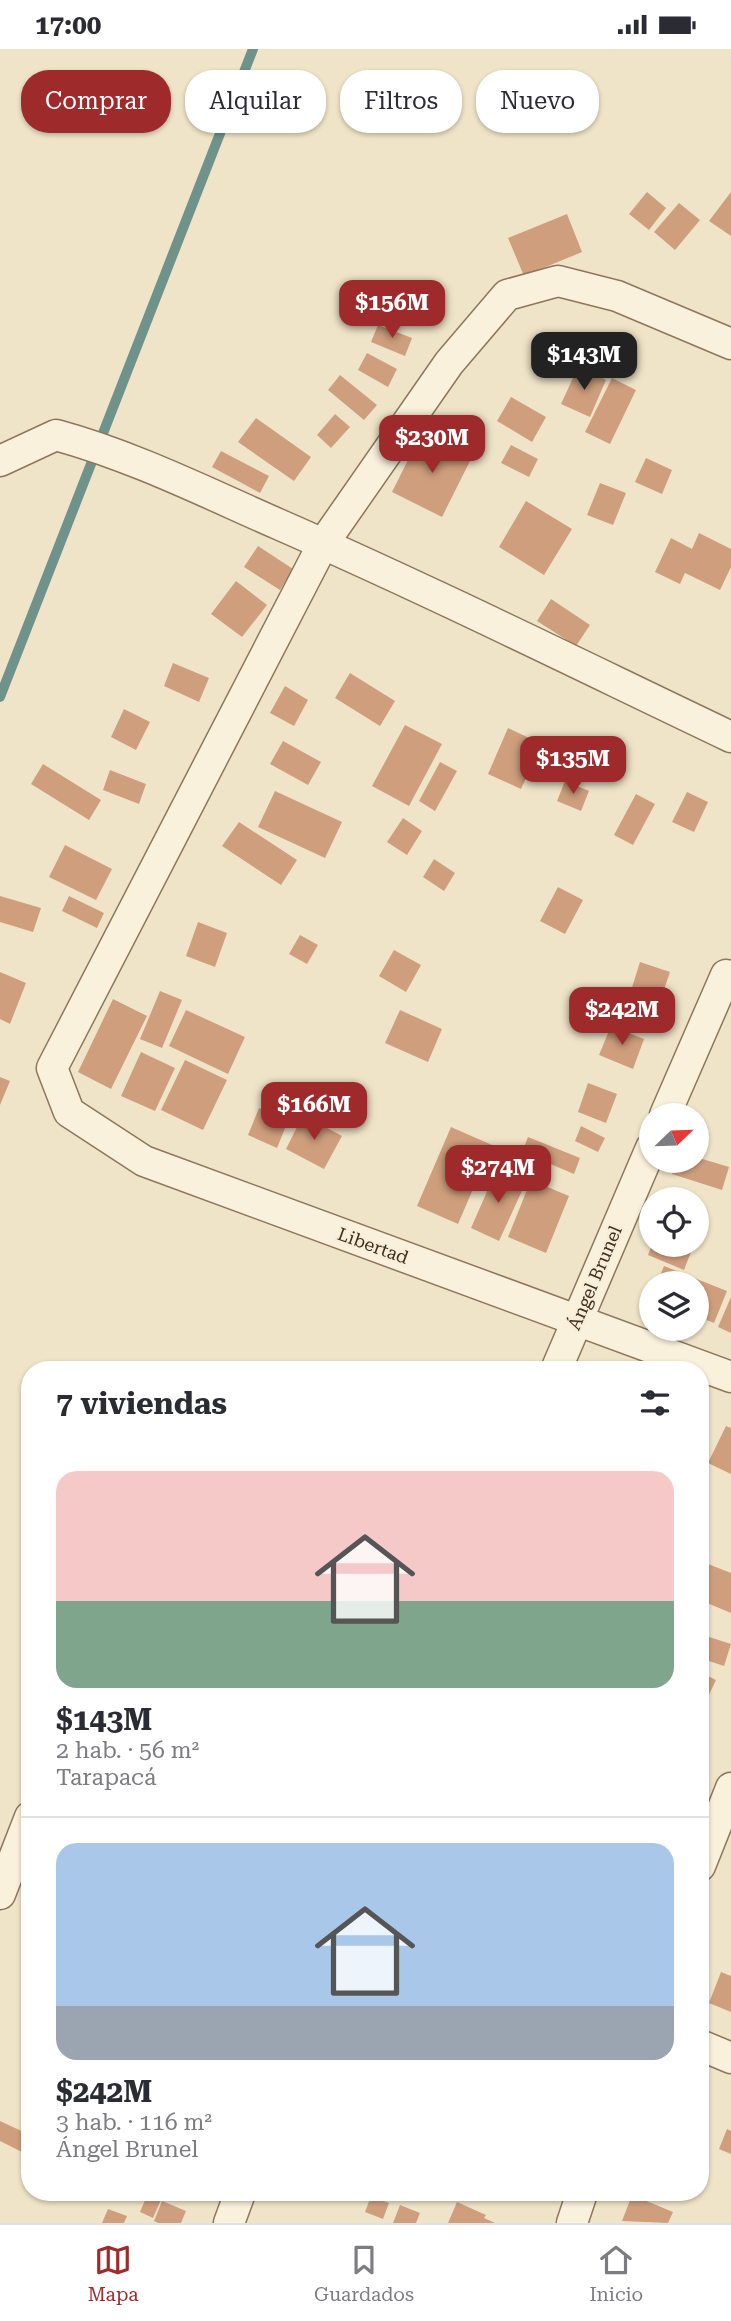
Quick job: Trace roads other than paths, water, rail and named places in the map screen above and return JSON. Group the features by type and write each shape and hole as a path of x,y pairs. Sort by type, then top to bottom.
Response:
{"street":[{"path":"323,544 449,363 507,295 558,281 617,296 731,344"},
{"path":"0,461 55,435 95,447 162,473 323,544 731,737"},
{"name":"Libertad","path":"323,544 52,1067 69,1112 144,1161 687,1361"},
{"path":"670,1103 726,975"},
{"name":"Ángel Brunel","path":"560,1361 640,1173"},
{"name":"Libertad","path":"709,1369 731,1377"},
{"path":"709,1843 731,1788"},
{"path":"0,1894 21,1840"},
{"path":"709,2049 731,2058"},
{"path":"229,2223 237,2201"},
{"path":"572,2223 579,2201"}],"waterway":[{"path":"0,697 253,49"}]}
